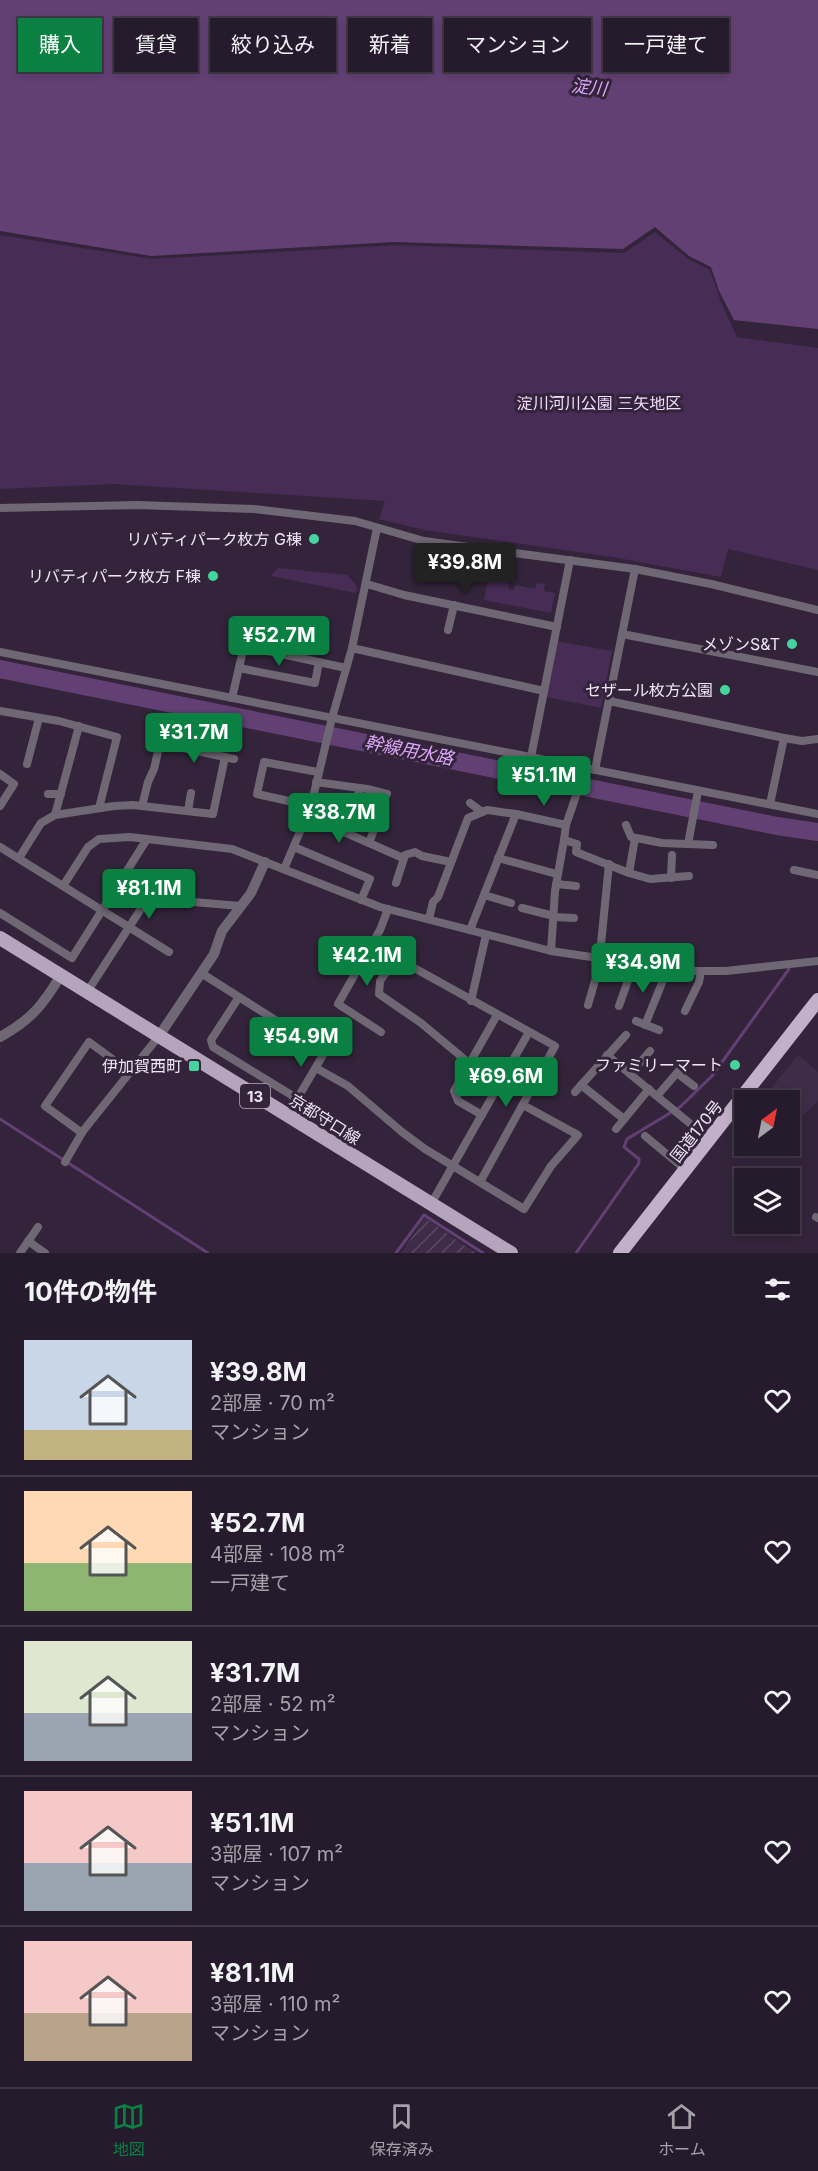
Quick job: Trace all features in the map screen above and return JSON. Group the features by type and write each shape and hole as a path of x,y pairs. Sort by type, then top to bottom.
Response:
{"highway":[{"name":"国道170号","path":"620,1253 818,1000"}],"main road":[{"name":"京都守口線","path":"0,938 511,1253"}],"street":[{"path":"0,508 136,505 254,509 355,521 424,541 635,569 711,584 818,610"},
{"path":"284,869 311,806 352,648 377,528"},
{"path":"531,757 570,560"},
{"path":"595,770 635,569"},
{"path":"367,584 405,595 557,627"},
{"path":"448,630 454,605"},
{"path":"622,634 818,672"},
{"path":"232,698 244,646 346,668"},
{"path":"352,648 544,691"},
{"path":"0,652 818,814"},
{"path":"239,668 315,683 319,662"},
{"path":"609,701 783,738 802,741 818,739"},
{"path":"0,711 79,726 117,737 99,808"},
{"path":"27,764 39,718"},
{"path":"55,815 79,726"},
{"path":"770,804 783,738"},
{"path":"19,858 41,822 55,815 99,808 142,806 213,814 230,758 161,739 142,806"},
{"path":"31,750 40,752"},
{"path":"311,806 257,794 264,762 318,772"},
{"path":"551,951 556,884 566,825 577,793 582,767"},
{"path":"0,774 14,784 0,806"},
{"path":"316,782 387,794"},
{"path":"360,788 344,832 404,858"},
{"path":"688,844 698,791"},
{"path":"188,811 191,793"},
{"path":"48,794 61,794"},
{"path":"470,803 482,812"},
{"path":"429,919 433,902 438,897 468,818 487,810 566,825"},
{"path":"470,930 516,814"},
{"path":"369,843 378,819"},
{"path":"626,825 631,837 635,838 662,843 713,844"},
{"path":"63,886 88,847 99,839 130,837 232,849 388,909 551,951 665,969 701,971 726,971 818,961"},
{"path":"629,873 635,838"},
{"path":"0,913 72,958 147,839"},
{"path":"564,840 577,844 576,852 629,873 650,879 689,876"},
{"path":"0,847 169,952"},
{"path":"294,848 370,879 361,900"},
{"path":"396,883 405,855 415,852 422,856 450,862"},
{"path":"671,878 672,855"},
{"path":"498,858 552,873"},
{"path":"65,1162 82,1133 159,1036 214,954 222,931 250,893 265,862"},
{"path":"602,944 609,864"},
{"path":"794,870 818,875"},
{"path":"556,884 576,886"},
{"path":"484,895 512,903"},
{"path":"87,992 148,898 240,906"},
{"path":"594,902 605,903"},
{"path":"522,908 554,916 574,918"},
{"path":"381,1032 338,1004 380,930 388,909"},
{"path":"471,1001 486,935"},
{"path":"469,1063 421,1023 379,994 380,981 395,960 416,969 555,1046 480,1182"},
{"path":"588,1005 601,960"},
{"path":"619,1006 631,972 631,964"},
{"path":"645,1025 664,978 665,969"},
{"path":"685,1011 699,982 701,971"},
{"path":"201,973 239,997 321,1049 323,1054 300,1094 293,1096 213,1047 211,1040 239,997"},
{"path":"0,1037 14,1030 37,1012 61,975"},
{"path":"482,1115 458,1101 454,1091 497,1015"},
{"path":"636,1021 659,1030"},
{"path":"431,1204 529,1032"},
{"path":"574,1092 626,1035"},
{"path":"82,1133 45,1106 88,1042 130,1072"},
{"path":"630,1074 650,1051"},
{"path":"607,1055 710,1140"},
{"path":"316,1068 348,1086 402,1132 524,1209 551,1167 578,1135 523,1106"},
{"path":"657,1096 680,1069 694,1086"},
{"path":"581,1084 624,1119"},
{"path":"616,1129 649,1089"},
{"path":"645,1136 687,1170"},
{"path":"20,1253 38,1227"},
{"path":"28,1241 45,1253"}],"shaded area":[{"path":"798,1055 818,1072 818,1101 800,1118 800,1090 770,1090"},
{"path":"425,1218 476,1253 401,1253"}],"green space":[{"name":"淀川河川公園 三矢地区","path":"655,232 688,259 710,270 737,337 818,348 818,570 728,549 721,577 612,557 424,530 379,519 385,501 114,484 0,489 0,235 152,259 396,245 624,253"},
{"path":"278,568 347,575 357,586 356,593 271,576"},
{"path":"488,579 509,583 508,589 513,590 515,585 535,589 537,583 545,584 544,591 555,593 551,613 484,600"},
{"path":"556,641 612,651 601,708 546,697"}],"water":[{"name":"淀川","path":"0,0 818,0 818,329 734,320 719,291 711,267 689,256 655,227 623,249 394,242 151,256 0,231"}],"waterway":[{"name":"幹線用水路","path":"0,669 777,826 818,832"},
{"path":"576,1253 639,1163 639,1159 624,1147 627,1139 680,1107 712,1076 789,969"},
{"path":"0,1119 208,1253"},
{"path":"396,1253 424,1215 483,1253"}],"place":[{"name":"リバティパーク枚方 G棟","path":"314,539"},
{"name":"リバティパーク枚方 F棟","path":"213,576"},
{"name":"メゾンS&T","path":"792,644"},
{"name":"セザール枚方公園","path":"725,690"},
{"name":"ファミリーマート","path":"735,1065"},
{"name":"伊加賀西町","path":"194,1066"}]}
